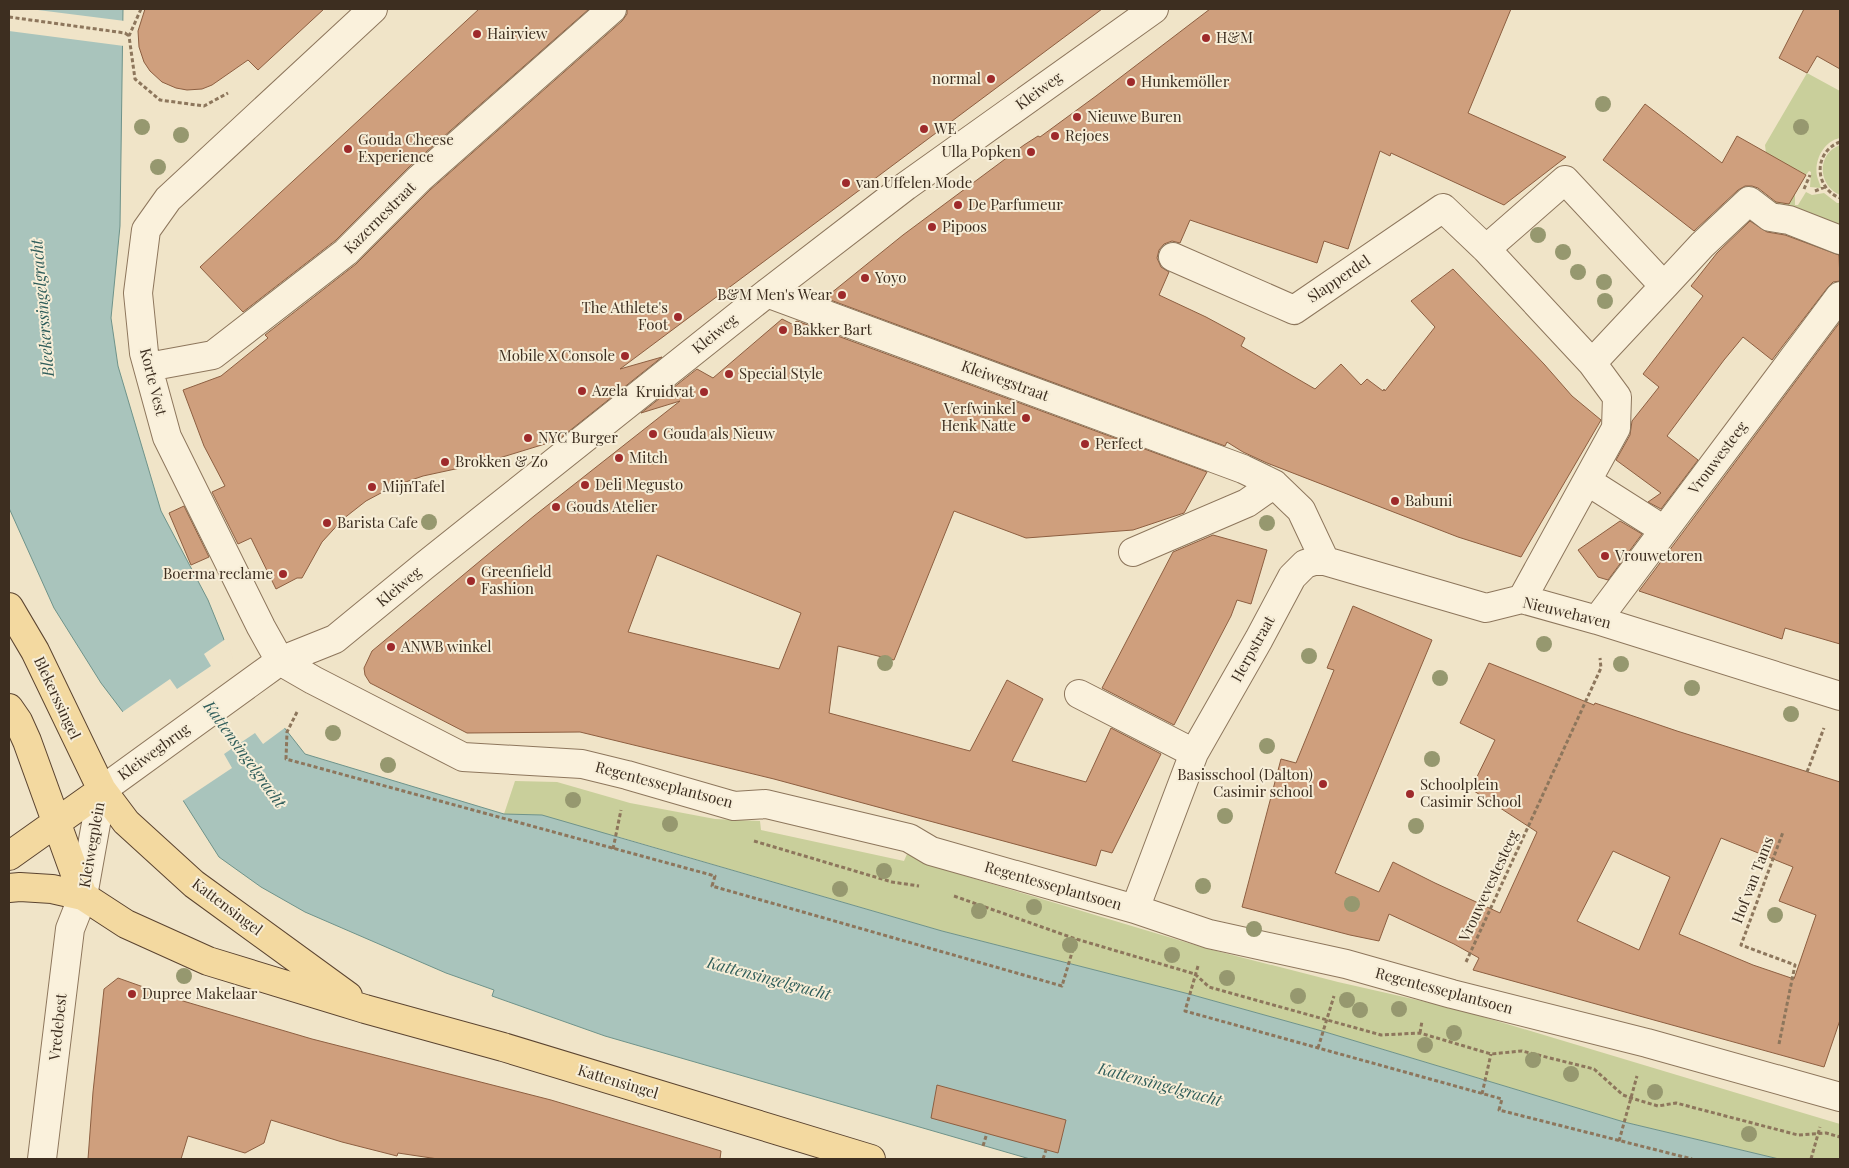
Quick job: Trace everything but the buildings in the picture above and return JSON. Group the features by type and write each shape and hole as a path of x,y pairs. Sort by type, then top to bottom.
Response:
{"main road":[{"name":"Blekerssingel","path":"9,607 35,650 102,790"},
{"name":"Kleiwegplein","path":"9,708 18,721 27,741 83,896"},
{"name":"Kleiwegplein","path":"9,856 102,790"},
{"name":"Kattensingel","path":"102,790 126,822 194,884 365,1009"},
{"name":"Kleiwegplein","path":"9,888 52,888 83,896"},
{"name":"Kattensingel","path":"83,896 126,924 208,961 365,1009 503,1047 871,1159"}],"street":[{"name":"Korte Vest","path":"280,661 261,627 167,437 144,353 138,293 146,230 168,199 373,9"},
{"name":"Kazernestraat","path":"148,367 213,356 346,252 419,179 612,9"},
{"name":"Kleiweg","path":"280,661 335,640 431,560 767,293 906,186 1154,9"},
{"path":"1486,249 1564,180 1664,286"},
{"path":"1592,363 1702,245 1749,201 1770,217 1788,220 1840,240"},
{"name":"Slapperdel","path":"1173,257 1294,310 1443,208 1486,249 1592,363 1617,397 1616,428 1522,599"},
{"name":"Kleiwegstraat","path":"767,293 1243,469 1274,484"},
{"name":"Vrouwesteeg","path":"1596,620 1840,296"},
{"path":"1587,481 1664,530"},
{"path":"1133,552 1247,503 1274,484 1301,510 1324,561"},
{"name":"Herpstraat","path":"1135,909 1194,753 1292,577 1305,564 1314,561 1324,561"},
{"name":"Nieuwehaven","path":"1324,561 1486,608 1522,599 1838,695"},
{"name":"Kleiwegbrug","path":"102,790 280,661"},
{"name":"Regentesseplantsoen","path":"280,661 463,757 582,764 734,806 766,804 909,838 931,851 1135,909 1209,934 1346,964 1452,994 1772,1076 1840,1096"},
{"path":"1079,694 1194,753"},
{"name":"Kleiwegplein","path":"83,896 102,790"},
{"name":"Vredebest","path":"42,1159 70,929 83,896"}],"path":[{"path":"141,9 129,36 134,79 160,100 204,106 229,93"},
{"path":"9,17 126,33 129,36"},
{"path":"1840,142 1828,150 1823,157 1820,167 1820,176 1825,187 1829,193 1840,198"},
{"path":"1804,188 1816,191 1825,187"},
{"name":"Vrouwevestesteeg","path":"1452,994 1601,668 1596,620"},
{"path":"1807,772 1838,695"},
{"path":"289,729 287,732 286,760 715,876 712,886 1062,986 1076,939"},
{"path":"734,806 755,842 892,882 926,887"},
{"name":"Hof van Tams","path":"1772,1076 1795,965 1741,945 1783,832"},
{"path":"613,849 616,836"},
{"path":"945,893 1076,939 1195,974 1208,987 1381,1035 1420,1033 1491,1054 1522,1051 1594,1069 1623,1095 1658,1106 1676,1103 1798,1135 1826,1133 1840,1137"},
{"path":"1189,994 1185,1011 1502,1099 1499,1110 1692,1159"},
{"path":"1318,1048 1322,1031"},
{"path":"1619,1141 1647,1043"},
{"path":"1482,1094 1491,1054"},
{"path":"983,1146 987,1133"},
{"path":"1044,1159 1046,1150"}],"green space":[{"path":"1807,73 1840,91 1840,138 1829,143 1821,152 1816,170 1821,188 1810,187 1811,172 1809,171 1806,175 1796,169 1785,188 1795,195 1795,205 1798,205 1806,192 1812,195 1824,193 1837,203 1840,203 1840,230 1776,210 1769,178 1765,145"},
{"path":"1840,145 1840,195 1827,185 1823,170 1827,155 1832,149"},
{"path":"515,781 557,782 630,803 715,819 760,821 761,830 904,861 907,854 929,865 1205,948 1338,982 1457,1009 1840,1124 1840,1159 1779,1159 1624,1122 1322,1031 1189,994 942,931 616,836 504,814"}],"water":[{"path":"9,9 123,9 120,226 111,318 118,366 161,511 208,600 231,660 305,754 504,814 542,815 942,931 1189,994 1322,1031 1624,1122 1779,1159 1030,1159 605,1036 492,996 494,990 446,973 305,912 261,887 219,857 165,772 174,752 153,720 126,716 101,683 54,608 9,508"}],"pier":[{"path":"9,9 30,9 125,21 124,46 9,31"},
{"path":"227,638 233,659 286,727 263,744 255,733 224,754 232,768 181,802 162,772 171,753 151,722 126,718 121,713 170,679 177,689 211,666 204,654"}],"place":[{"name":"Hairview","path":"477,34"},
{"name":"H&M","path":"1206,38"},
{"name":"normal","path":"991,79"},
{"name":"Hunkemöller","path":"1131,82"},
{"name":"Nieuwe Buren","path":"1077,117"},
{"name":"WE","path":"924,129"},
{"name":"Rejoes","path":"1055,136"},
{"name":"Gouda Cheese Experience","path":"348,149"},
{"name":"Ulla Popken","path":"1031,152"},
{"name":"van Uffelen Mode","path":"846,183"},
{"name":"De Parfumeur","path":"958,205"},
{"name":"Pipoos","path":"932,227"},
{"name":"Yoyo","path":"865,278"},
{"name":"B&M Men's Wear","path":"842,295"},
{"name":"The Athlete's Foot","path":"678,317"},
{"name":"Bakker Bart","path":"783,330"},
{"name":"Mobile X Console","path":"625,356"},
{"name":"Special Style","path":"729,374"},
{"name":"Azela","path":"582,391"},
{"name":"Kruidvat","path":"704,392"},
{"name":"Verfwinkel Henk Natte","path":"1026,418"},
{"name":"Gouda als Nieuw","path":"653,434"},
{"name":"NYC Burger","path":"528,438"},
{"name":"Perfect","path":"1085,444"},
{"name":"Mitch","path":"619,458"},
{"name":"Brokken & Zo","path":"445,462"},
{"name":"Deli Megusto","path":"585,485"},
{"name":"MijnTafel","path":"372,487"},
{"name":"Babuni","path":"1395,501"},
{"name":"Gouds Atelier","path":"556,507"},
{"name":"Barista Cafe","path":"327,523"},
{"name":"Vrouwetoren","path":"1605,556"},
{"name":"Boerma reclame","path":"283,574"},
{"name":"Greenfield Fashion","path":"471,581"},
{"name":"ANWB winkel","path":"391,647"},
{"name":"Basisschool (Dalton) Casimir school","path":"1323,784"},
{"name":"Schoolplein Casimir School","path":"1410,794"},
{"name":"Dupree Makelaar","path":"132,994"}],"water label":[{"name":"Bleekerssingelgracht","path":"42,308"},
{"name":"Kattensingelgracht","path":"245,754"},
{"name":"Kattensingelgracht","path":"769,978"},
{"name":"Kattensingelgracht","path":"1160,1084"}]}
